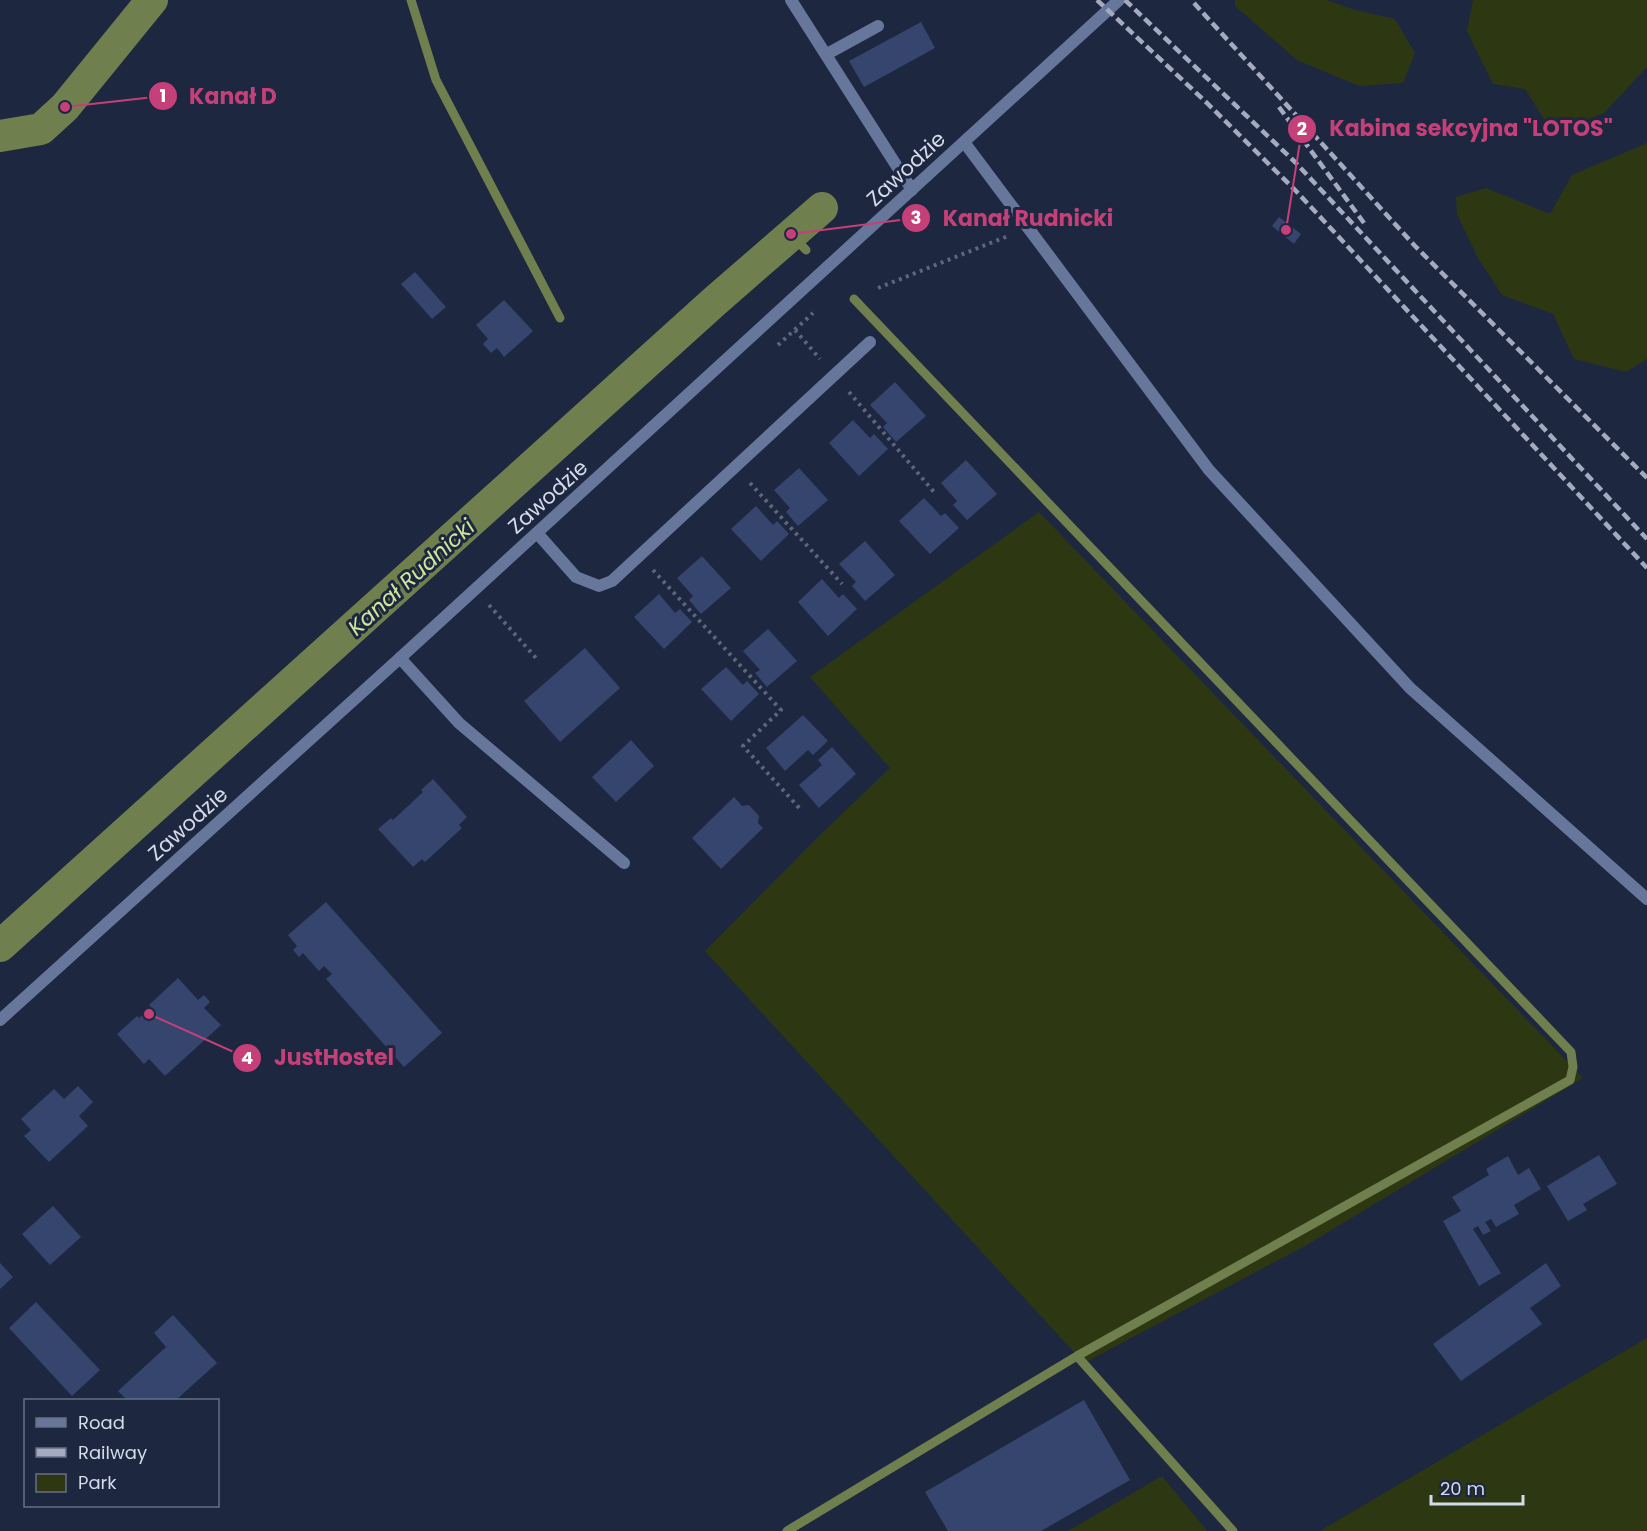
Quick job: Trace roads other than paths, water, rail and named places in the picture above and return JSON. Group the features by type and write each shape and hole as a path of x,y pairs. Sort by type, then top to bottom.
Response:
{"street":[{"path":"791,0 912,190"},
{"name":"Zawodzie","path":"0,1020 400,658 1119,0"},
{"path":"827,54 878,26"},
{"path":"964,142 1209,470 1410,688 1647,899"},
{"path":"537,533 576,577 599,586 612,581 870,342"},
{"path":"400,658 459,723 624,863"}],"waterway":[{"path":"0,136 41,129 65,107 152,0"},
{"path":"411,0 436,80 560,318"},
{"name":"Kanał Rudnicki","path":"0,946 715,301 822,208"},
{"path":"791,234 806,250"},
{"path":"787,1531 1077,1356 1570,1080 1573,1067 1571,1052 854,299"},
{"path":"1077,1356 1233,1531"}],"railway":[{"path":"1097,0 1207,103 1296,191 1647,568"},
{"path":"1125,0 1295,162 1647,539"},
{"path":"1194,3 1415,246 1647,478"},
{"path":"1279,107 1364,223"}],"place":[{"name":"Kanał D","path":"65,107"},
{"name":"Kabina sekcyjna \"LOTOS\"","path":"1286,230"},
{"name":"Kanał Rudnicki","path":"791,234"},
{"name":"JustHostel","path":"149,1014"}]}
